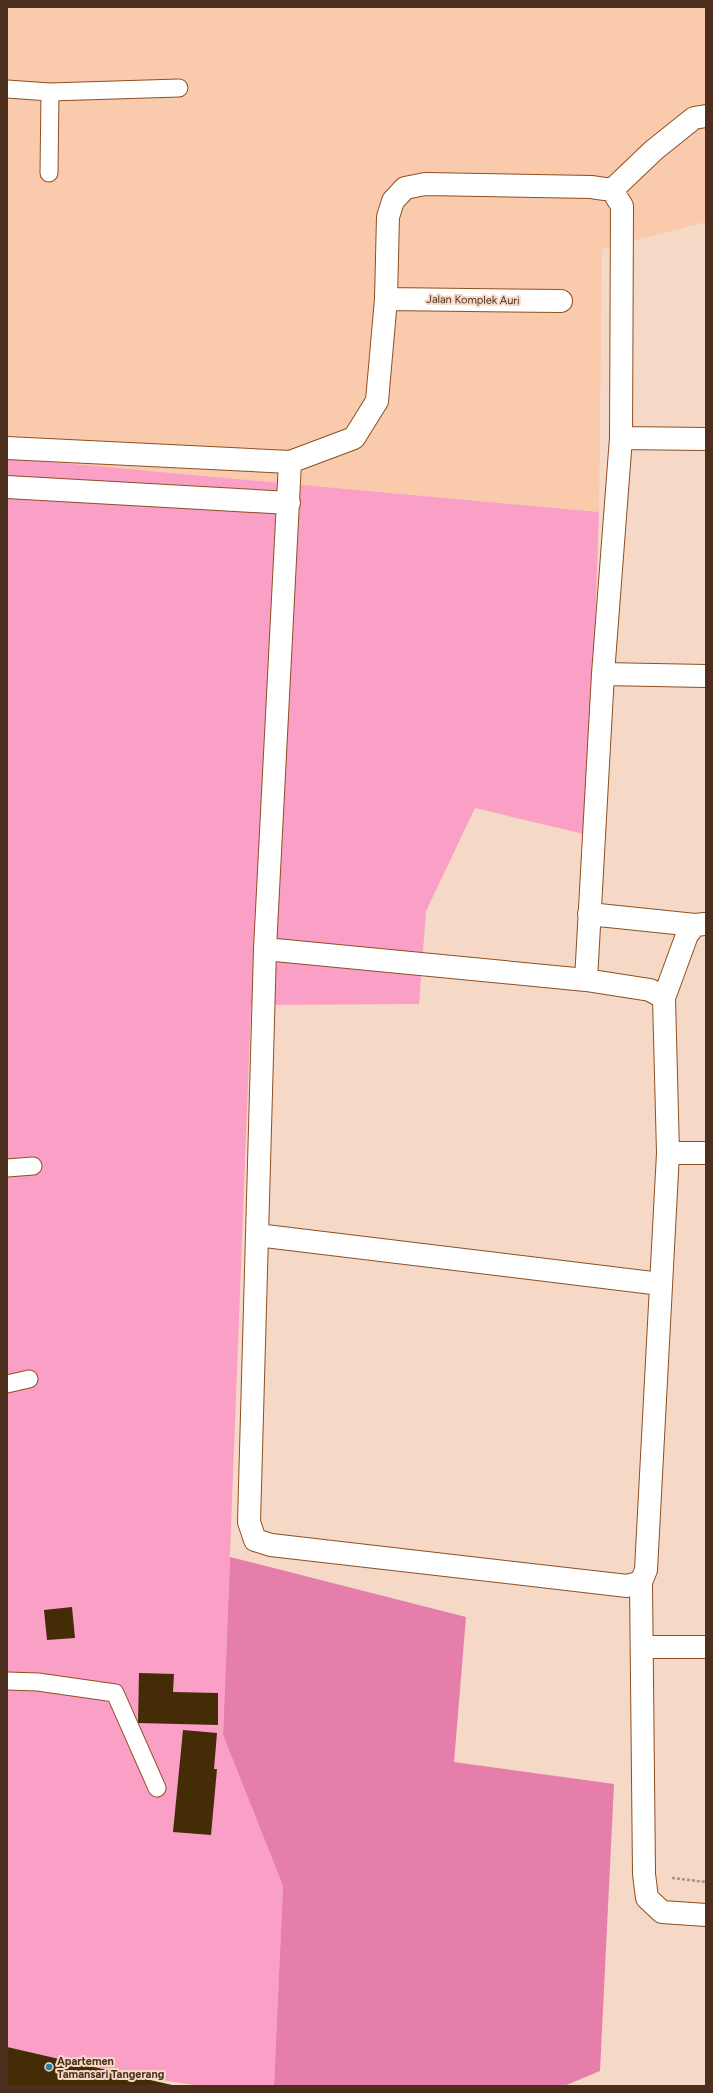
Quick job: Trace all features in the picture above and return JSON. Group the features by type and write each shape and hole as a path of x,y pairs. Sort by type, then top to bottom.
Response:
{"street":[{"path":"7,448 290,462 354,438 377,401 386,299 388,217 393,200 405,188 424,184 591,188 612,190 654,150 694,118 706,116"},
{"path":"586,980 603,674 621,438 622,206 612,190"},
{"name":"Jalan Komplek Auri","path":"386,299 561,301"},
{"path":"621,438 706,438"},
{"path":"290,462 265,949 249,1522 255,1540 271,1545 627,1586 641,1582"},
{"path":"7,487 289,503"},
{"path":"603,674 706,676"},
{"path":"589,914 700,925"},
{"path":"700,925 687,935 664,998 668,1153 646,1570 641,1582 644,1874 647,1898 662,1912 706,1915"},
{"path":"265,949 586,980 650,990 664,998"},
{"path":"668,1153 706,1153"},
{"path":"257,1235 661,1284"},
{"path":"642,1647 706,1647"}],"lane":[{"path":"7,89 50,92 179,88"},
{"path":"49,172 50,92"},
{"path":"7,1168 33,1166"},
{"path":"7,1384 29,1378"},
{"path":"7,1681 38,1682 115,1693 157,1788"}],"path":[{"path":"644,1874 706,1882"}],"shaded area":[{"path":"7,7 706,7 706,222 602,249 599,512 7,458"},
{"path":"7,458 599,512 588,835 475,808 426,911 419,1004 251,1005 223,1735 283,1886 274,2086 199,2086 7,2054"},
{"path":"230,1557 466,1617 454,1762 614,1784 600,2071 564,2086 274,2086 283,1886 223,1735"}],"building":[{"path":"72,1607 75,1638 47,1640 44,1610"},
{"path":"139,1673 174,1674 173,1692 218,1693 218,1725 138,1723"},
{"path":"183,1730 217,1733 214,1769 217,1769 211,1835 173,1832"},
{"name":"Apartemen Tamansari Tangerang","path":"7,2047 172,2085 172,2086 7,2086"}],"place":[{"name":"Apartemen Tamansari Tangerang","path":"49,2067"}]}
